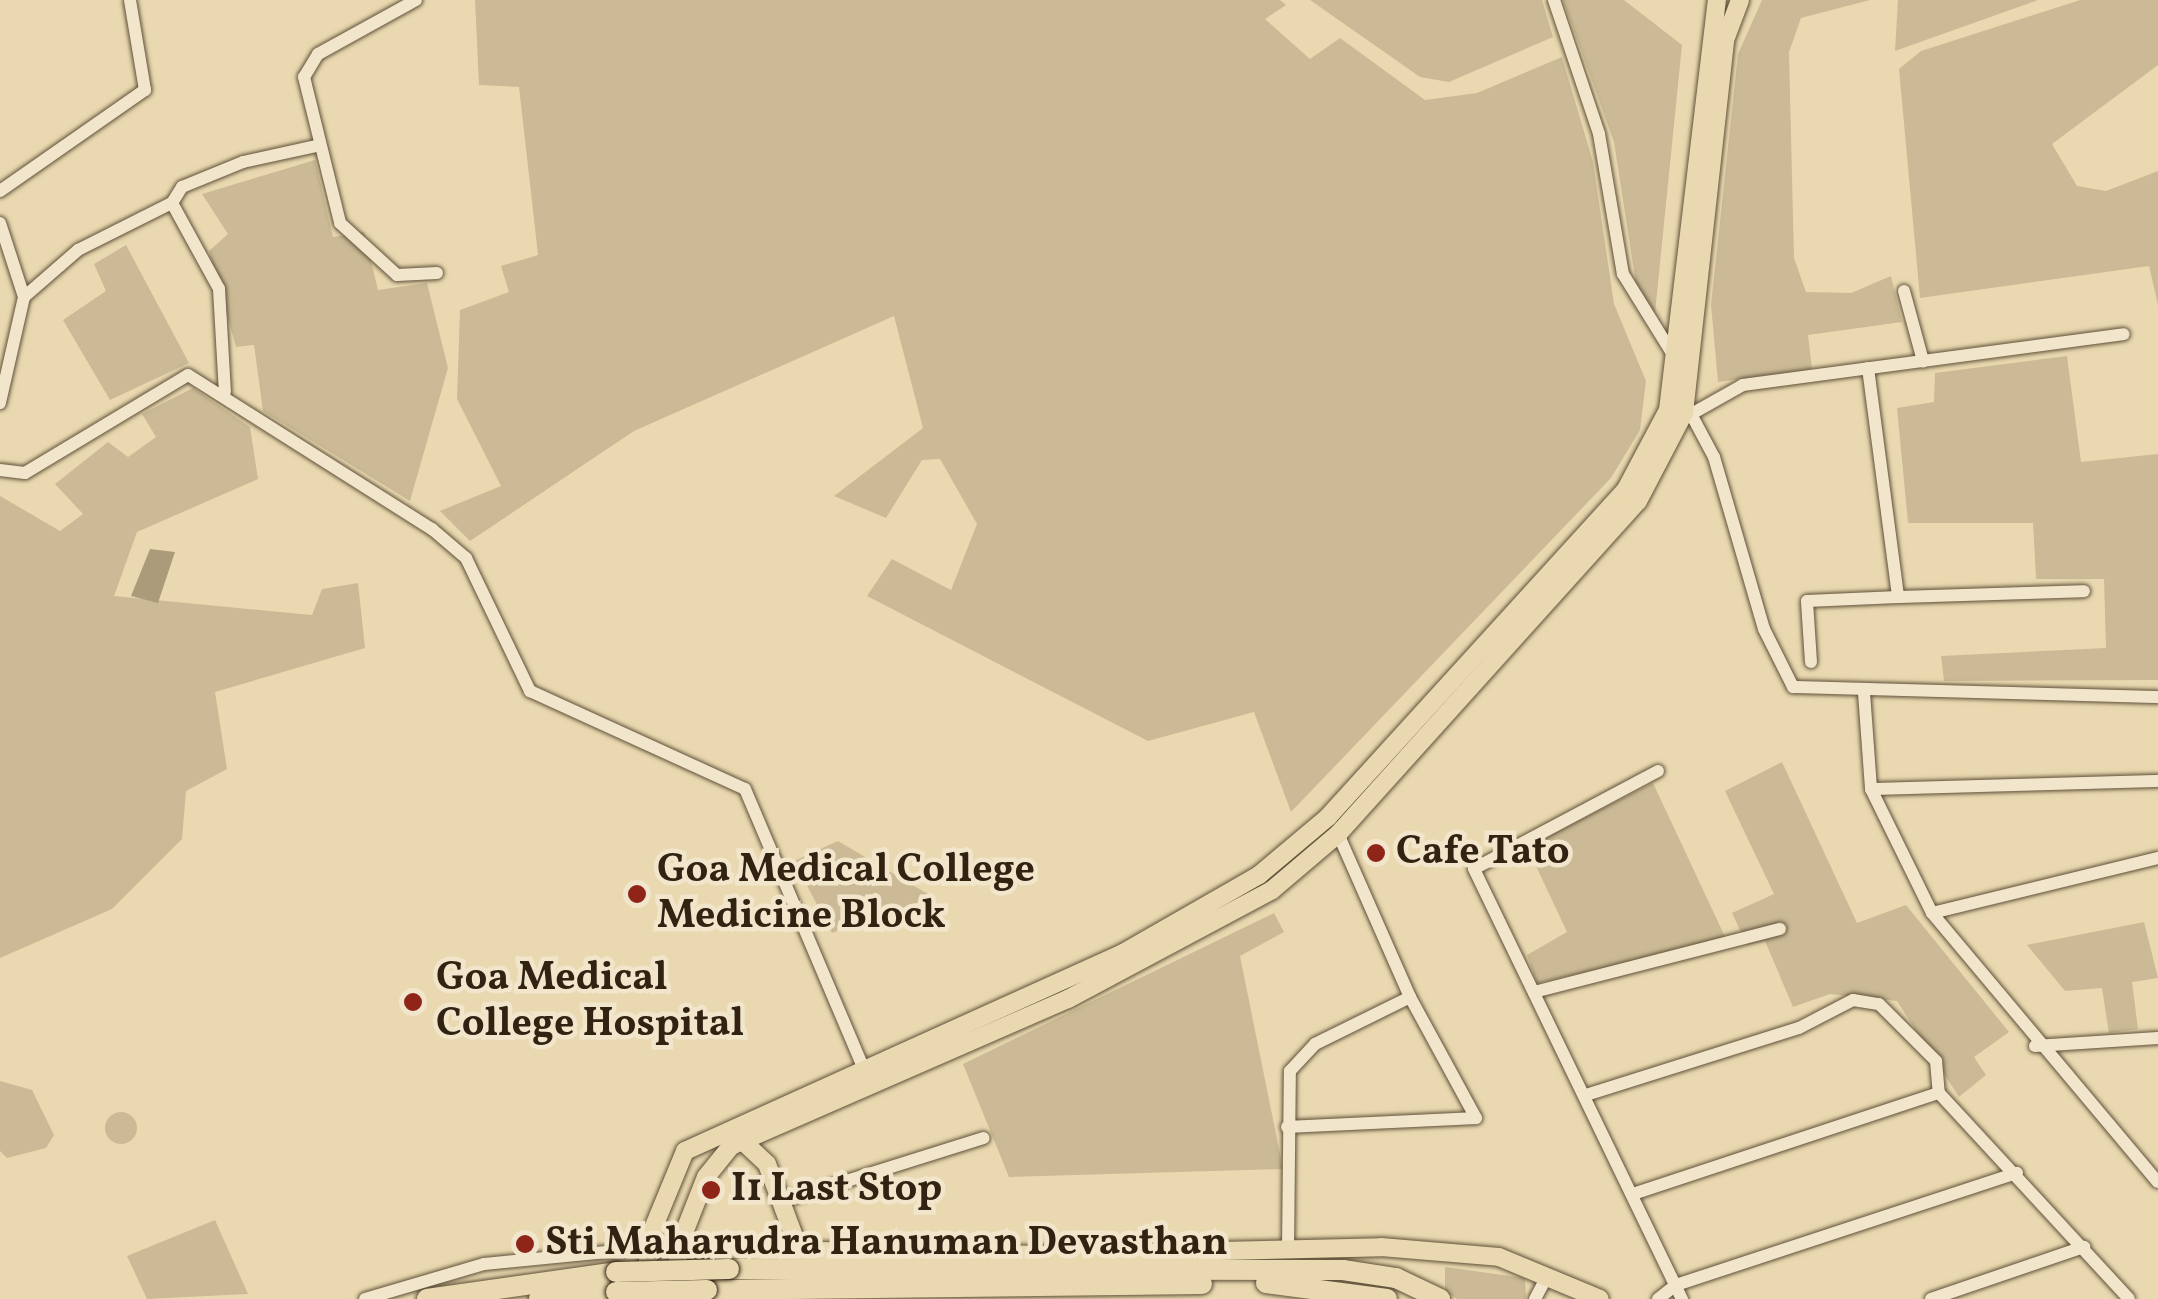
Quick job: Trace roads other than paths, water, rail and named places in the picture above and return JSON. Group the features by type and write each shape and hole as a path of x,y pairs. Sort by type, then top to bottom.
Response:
{"highway":[{"path":"427,1299 474,1289 541,1292 729,1268 1343,1270 1396,1278 1440,1299"},
{"path":"616,1282 707,1290 1280,1283 1387,1299"}],"main road":[{"path":"868,1078 1123,953 1221,900 1306,838 1625,491 1683,402 1674,358 1716,0"},
{"path":"645,1299 647,1248 685,1151 868,1078 1193,939 1338,834 1638,500 1666,459 1683,402 1724,40 1740,0"},
{"path":"734,1133 786,1200 798,1248"},
{"path":"677,1299 678,1248 706,1178 734,1133"},
{"path":"647,1248 1088,1255 1288,1250 1459,1252 1548,1274 1600,1299"}],"street":[{"path":"0,191 145,90 130,0"},
{"path":"416,0 305,68 340,223 396,276 436,273"},
{"path":"1554,0 1598,134 1622,274 1674,358 1688,372"},
{"path":"24,297 78,250 172,203 182,187 228,168 320,145"},
{"path":"172,203 218,289 226,392"},
{"path":"0,223 24,297 0,404"},
{"path":"1904,291 1923,361"},
{"path":"2124,334 1743,385 1683,402 1779,670 1812,693 2158,697"},
{"path":"1868,368 1898,597"},
{"path":"0,470 25,473 170,378 198,378 226,392 466,558 512,661 544,702 745,789 868,1078"},
{"path":"1811,662 1807,601 2084,592"},
{"path":"1864,694 1871,789 1932,913 2035,1046 2158,1182"},
{"path":"1658,771 1474,869 1679,1292"},
{"path":"1871,789 2158,782"},
{"path":"1287,1127 1476,1118 1410,997 1338,834"},
{"path":"1932,913 2158,858"},
{"path":"1534,992 1780,929"},
{"path":"1288,1250 1290,1071 1315,1044 1410,997"},
{"path":"1586,1095 1799,1028 1853,1000 1880,1004 1936,1060 1939,1093 2017,1173 2129,1299"},
{"path":"2035,1046 2158,1038"},
{"path":"1633,1194 1939,1093"},
{"path":"786,1200 984,1138"},
{"path":"1658,1299 2017,1173"},
{"path":"1930,1299 2084,1247"},
{"path":"365,1299 484,1264 647,1248"},
{"path":"1535,1299 1548,1274"}],"place":[{"name":"Cafe Tato","path":"1376,853"},
{"name":"Goa Medical College Medicine Block","path":"637,894"},
{"name":"Goa Medical College Hospital","path":"413,1002"},
{"name":"I1 Last Stop","path":"711,1190"},
{"name":"Sti Maharudra Hanuman Devasthan","path":"525,1244"}]}
